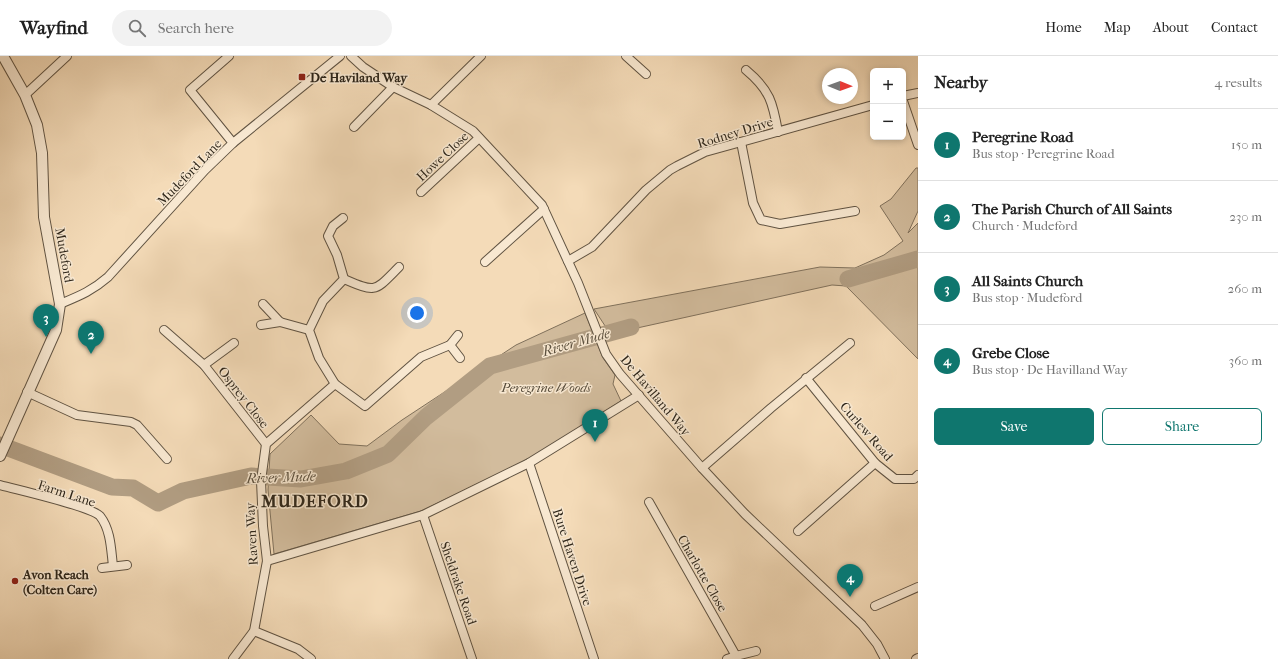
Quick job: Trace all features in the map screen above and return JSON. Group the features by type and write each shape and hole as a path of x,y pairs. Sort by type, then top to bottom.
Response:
{"street":[{"name":"Mudeford","path":"0,456 27,392 56,330 60,304 44,217 42,153 37,125 25,95 3,56"},
{"path":"25,95 67,56"},
{"path":"229,56 190,90 233,143"},
{"name":"Mudeford Lane","path":"60,304 86,294 108,277 205,170 233,143 340,56"},
{"name":"De Havilland Way","path":"351,56 393,87 431,105 473,131 542,205 568,261 606,354 702,468 746,514 862,625 877,644 885,659"},
{"path":"431,105 481,56"},
{"path":"626,56 646,74"},
{"path":"746,70 759,82 774,106 778,132"},
{"path":"354,127 393,87"},
{"path":"906,95 918,93"},
{"path":"904,104 918,145"},
{"name":"Rodney Drive","path":"568,261 592,247 646,190 670,170 705,152 870,106"},
{"name":"Howe Close","path":"421,192 479,138"},
{"path":"741,142 753,203 761,220 780,224 854,211"},
{"path":"485,262 544,209"},
{"path":"343,218 333,226 328,236 337,255 344,279"},
{"path":"344,279 369,289 380,286 399,267"},
{"path":"344,279 323,301 309,330 319,358 335,384 365,406 421,357 450,344 458,335"},
{"path":"263,304 280,322"},
{"path":"261,326 280,322 309,330"},
{"name":"Osprey Close","path":"164,330 204,365 266,444"},
{"path":"702,468 806,378 850,343"},
{"name":"Osprey Close","path":"204,365 234,344"},
{"path":"450,344 460,358"},
{"name":"Curlew Road","path":"806,378 876,463 895,479 914,479 918,475"},
{"path":"266,444 335,384"},
{"path":"27,392 77,415 131,422 137,425 167,459"},
{"path":"267,561 423,515 529,463 639,395"},
{"name":"Raven Way","path":"233,659 254,631 267,561 263,526 261,481 261,470 266,444"},
{"name":"Bure Haven Drive","path":"529,463 594,659"},
{"path":"798,531 876,463"},
{"name":"Farm Lane","path":"0,485 86,509 99,516 109,536 113,566"},
{"name":"Charlotte Close","path":"649,502 736,656"},
{"name":"Sheldrake Road","path":"423,515 472,659"},
{"path":"102,568 127,565"},
{"path":"875,606 918,587"},
{"path":"254,631 298,649 311,659"},
{"path":"727,659 756,650"}],"green space":[{"path":"916,168 918,168 918,211 908,233 918,223 918,359 846,286 832,285 619,332 613,338 594,309 820,267 855,268 884,255 903,241 880,206 891,199"},
{"name":"Peregrine Woods","path":"585,313 603,358 615,375 613,384 621,401 529,459 421,511 274,554 268,490 270,454 311,415 339,444 367,446 402,420 516,345"}],"waterway":[{"name":"River Mude","path":"848,279 918,259"},
{"name":"River Mude","path":"0,445 112,487 133,488 158,503 183,491 251,476 301,479 346,471 388,454 426,417 490,366 631,327"}],"place":[{"name":"De Haviland Way","path":"302,77"},
{"name":"All Saints Church","path":"46,337"},
{"name":"The Parish Church of All Saints","path":"91,354"},
{"name":"Peregrine Road","path":"595,442"},
{"name":"Avon Reach (Colten Care)","path":"15,581"},
{"name":"Grebe Close","path":"850,597"}],"district":[{"name":"MUDEFORD","path":"315,501"}]}
